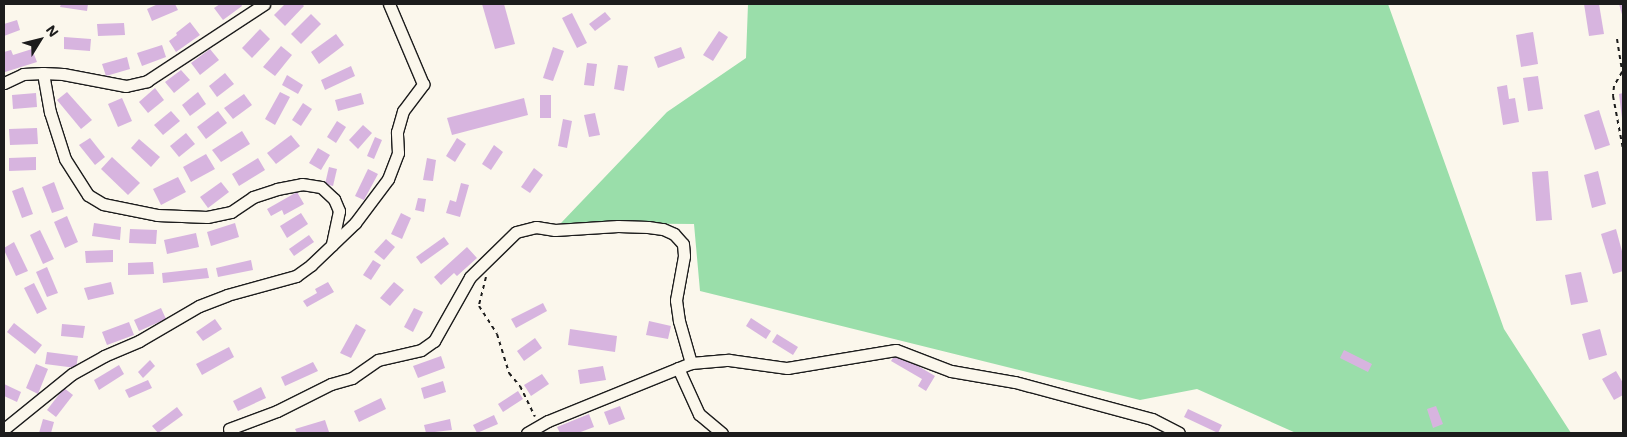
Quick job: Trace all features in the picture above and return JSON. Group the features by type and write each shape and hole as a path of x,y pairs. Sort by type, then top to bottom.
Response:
{"street":[{"path":"4,83 24,74 43,73 63,74 126,86 147,81 264,4"},
{"path":"4,429 72,374 104,356 139,341 199,306 227,295 296,276 355,223 388,178 398,153 397,132 403,111 423,84 389,4"},
{"path":"43,73 50,112 65,159 88,195 103,204 157,215 207,217 231,212 253,197 277,189 302,184 321,187 334,199 339,211 332,245"},
{"path":"229,429 277,411 331,384 352,378 378,360 421,350 434,341 470,277 516,232 536,227 555,230 648,226 663,229 674,234 683,244 684,256 676,300 679,321 691,363"},
{"path":"527,433 539,426 691,363 729,360 787,368 896,350 951,371 1015,382 1152,419 1179,433"},
{"path":"678,368 699,414 722,433"}],"path":[{"path":"1617,39 1622,72 1614,86 1613,96 1623,150"},
{"path":"493,253 479,306 497,334 509,373 524,393 539,426"}],"green space":[{"path":"748,4 1388,4 1504,329 1571,433 1296,433 1197,389 1140,400 700,291 694,224 561,223 667,112 746,58"}],"building":[{"path":"61,4 88,4 87,11 60,7"},
{"path":"158,4 175,4 178,10 152,21 147,9"},
{"path":"220,4 241,4 242,6 223,20 214,8"},
{"path":"285,4 302,4 304,6 285,26 274,15"},
{"path":"482,4 504,4 515,44 495,49"},
{"path":"1584,4 1599,4 1604,34 1589,36"},
{"path":"1619,4 1623,4 1623,18"},
{"path":"605,12 611,19 595,31 589,24"},
{"path":"572,13 587,43 577,48 562,18"},
{"path":"311,14 321,24 301,44 291,34"},
{"path":"17,20 20,30 4,36 4,24"},
{"path":"190,22 200,35 176,52 169,41"},
{"path":"124,23 125,35 98,36 97,24"},
{"path":"260,29 270,39 252,58 242,48"},
{"path":"719,31 728,37 713,61 703,55"},
{"path":"1533,32 1538,64 1521,67 1516,35"},
{"path":"336,34 344,45 319,64 311,52"},
{"path":"64,37 91,39 90,51 64,49"},
{"path":"162,45 166,57 142,66 137,53"},
{"path":"281,46 292,55 275,76 263,67"},
{"path":"553,47 564,51 553,81 543,78"},
{"path":"681,47 685,58 658,68 654,57"},
{"path":"32,49 37,62 5,72 4,52 11,50 13,55"},
{"path":"210,49 219,60 200,75 191,63"},
{"path":"127,57 130,69 106,76 102,64"},
{"path":"587,63 597,64 594,86 584,85"},
{"path":"618,65 628,66 624,91 614,89"},
{"path":"351,66 355,76 325,90 321,80"},
{"path":"181,70 190,80 174,93 165,82"},
{"path":"225,73 234,84 217,97 209,86"},
{"path":"287,75 303,85 298,94 282,85"},
{"path":"1538,76 1543,109 1528,111 1523,78"},
{"path":"1507,85 1509,99 1515,98 1519,122 1503,125 1497,87"},
{"path":"155,88 164,100 148,113 139,102"},
{"path":"67,92 92,120 81,129 57,100"},
{"path":"198,92 206,104 190,116 182,105"},
{"path":"280,92 290,97 275,125 265,119"},
{"path":"36,93 37,107 13,109 12,95"},
{"path":"361,93 364,104 338,111 335,100"},
{"path":"1623,93 1623,118 1622,118 1619,94"},
{"path":"244,94 252,105 233,119 224,108"},
{"path":"540,95 551,95 551,118 540,118"},
{"path":"122,98 132,121 118,127 108,104"},
{"path":"524,98 528,115 452,135 447,118"},
{"path":"303,103 312,109 301,126 292,120"},
{"path":"1599,110 1610,145 1595,150 1584,115"},
{"path":"171,111 180,121 163,135 154,125"},
{"path":"218,111 227,123 206,139 197,127"},
{"path":"595,113 600,135 589,137 584,115"},
{"path":"563,119 572,121 567,148 558,146"},
{"path":"337,121 346,127 336,143 327,137"},
{"path":"363,125 372,133 358,149 349,140"},
{"path":"37,128 38,144 10,145 9,129"},
{"path":"242,131 250,144 221,162 212,150"},
{"path":"186,133 195,144 179,157 170,146"},
{"path":"291,135 300,146 276,164 267,153"},
{"path":"375,137 382,140 374,159 367,156"},
{"path":"90,138 105,157 95,165 79,145"},
{"path":"457,138 466,144 455,162 446,156"},
{"path":"139,139 160,157 151,167 131,148"},
{"path":"494,145 503,152 491,170 482,164"},
{"path":"318,148 330,155 321,170 309,163"},
{"path":"206,154 215,169 191,182 183,167"},
{"path":"36,157 36,170 9,171 9,158"},
{"path":"112,157 140,183 128,195 101,169"},
{"path":"258,158 265,170 239,186 232,174"},
{"path":"427,158 436,160 433,181 423,180"},
{"path":"329,167 337,169 333,186 325,184"},
{"path":"534,168 543,175 530,193 521,187"},
{"path":"368,169 378,174 364,200 355,196"},
{"path":"1548,171 1552,220 1536,221 1532,172"},
{"path":"1598,171 1606,204 1592,208 1584,175"},
{"path":"178,177 186,192 161,205 153,189"},
{"path":"54,182 64,209 52,213 42,187"},
{"path":"221,182 229,192 208,208 200,197"},
{"path":"461,183 469,185 460,217 446,213 450,200 456,202"},
{"path":"23,187 33,214 22,218 12,191"},
{"path":"297,192 304,204 284,215 282,210 271,216 267,209"},
{"path":"418,198 426,199 424,212 415,210"},
{"path":"301,213 308,224 287,238 280,226"},
{"path":"401,213 411,218 402,239 391,234"},
{"path":"67,216 78,242 65,248 54,222"},
{"path":"94,223 121,227 120,240 92,236"},
{"path":"235,223 239,237 211,246 207,232"},
{"path":"130,229 157,230 156,244 129,243"},
{"path":"1616,229 1623,255 1623,271 1613,274 1601,234"},
{"path":"40,230 54,259 43,264 30,235"},
{"path":"196,233 199,247 167,254 164,240"},
{"path":"309,235 314,242 294,256 289,249"},
{"path":"444,237 449,244 421,264 416,257"},
{"path":"386,239 395,247 384,260 374,252"},
{"path":"14,242 28,271 16,276 4,250 4,248"},
{"path":"467,247 477,258 457,276 454,273 441,285 434,277"},
{"path":"113,250 113,262 86,263 85,251"},
{"path":"251,260 253,270 218,277 216,268"},
{"path":"373,260 381,265 371,280 363,275"},
{"path":"153,262 154,274 128,275 128,263"},
{"path":"47,267 58,293 47,297 36,272"},
{"path":"207,268 209,278 163,283 162,273"},
{"path":"1581,272 1588,302 1571,305 1565,275"},
{"path":"111,282 114,294 88,300 84,288"},
{"path":"328,282 334,292 307,307 303,301 317,293 315,289"},
{"path":"394,282 404,290 390,306 380,298"},
{"path":"34,283 47,309 37,314 24,288"},
{"path":"543,303 547,311 516,328 511,319"},
{"path":"161,308 166,319 139,331 134,320"},
{"path":"414,308 423,312 413,332 404,327"},
{"path":"751,318 771,331 766,339 746,326"},
{"path":"215,319 222,329 203,341 196,332"},
{"path":"649,321 671,326 668,339 646,335"},
{"path":"129,322 134,335 107,345 102,332"},
{"path":"14,323 42,345 35,354 7,332"},
{"path":"62,324 85,326 83,338 61,336"},
{"path":"356,324 366,330 351,358 340,353"},
{"path":"570,329 617,336 615,352 568,345"},
{"path":"1600,329 1607,355 1589,360 1582,334"},
{"path":"777,334 798,347 793,355 772,342"},
{"path":"535,338 542,348 524,361 517,351"},
{"path":"229,347 234,357 202,375 196,364"},
{"path":"1344,350 1372,364 1368,372 1340,358"},
{"path":"47,352 78,356 76,368 45,364"},
{"path":"896,353 935,376 926,391 918,386 922,379 891,361"},
{"path":"441,356 445,368 418,378 413,366"},
{"path":"150,360 155,366 143,378 138,372"},
{"path":"313,362 318,371 285,386 281,377"},
{"path":"36,364 48,369 38,394 26,388"},
{"path":"119,365 124,374 99,390 94,380"},
{"path":"603,366 606,380 580,384 578,370"},
{"path":"1616,371 1623,383 1623,395 1614,400 1602,379"},
{"path":"542,374 549,384 531,396 524,385"},
{"path":"148,380 152,388 129,398 125,390"},
{"path":"443,381 446,392 424,399 421,388"},
{"path":"4,384 21,392 17,402 4,396"},
{"path":"261,387 266,398 238,411 233,401"},
{"path":"64,388 73,395 56,417 47,410"},
{"path":"518,391 523,399 503,412 498,404"},
{"path":"381,398 386,409 359,422 354,411"},
{"path":"620,406 625,419 609,425 604,412"},
{"path":"1436,406 1443,424 1433,428 1427,409"},
{"path":"177,407 183,415 158,433 152,426"},
{"path":"1188,409 1222,425 1218,433 1184,417"},
{"path":"589,414 594,427 578,433 560,433 557,427"},
{"path":"494,415 498,424 477,433 473,425"},
{"path":"43,419 54,422 51,433 39,433"},
{"path":"450,419 452,430 426,433 424,425"},
{"path":"325,420 329,432 297,433 295,429"}]}
